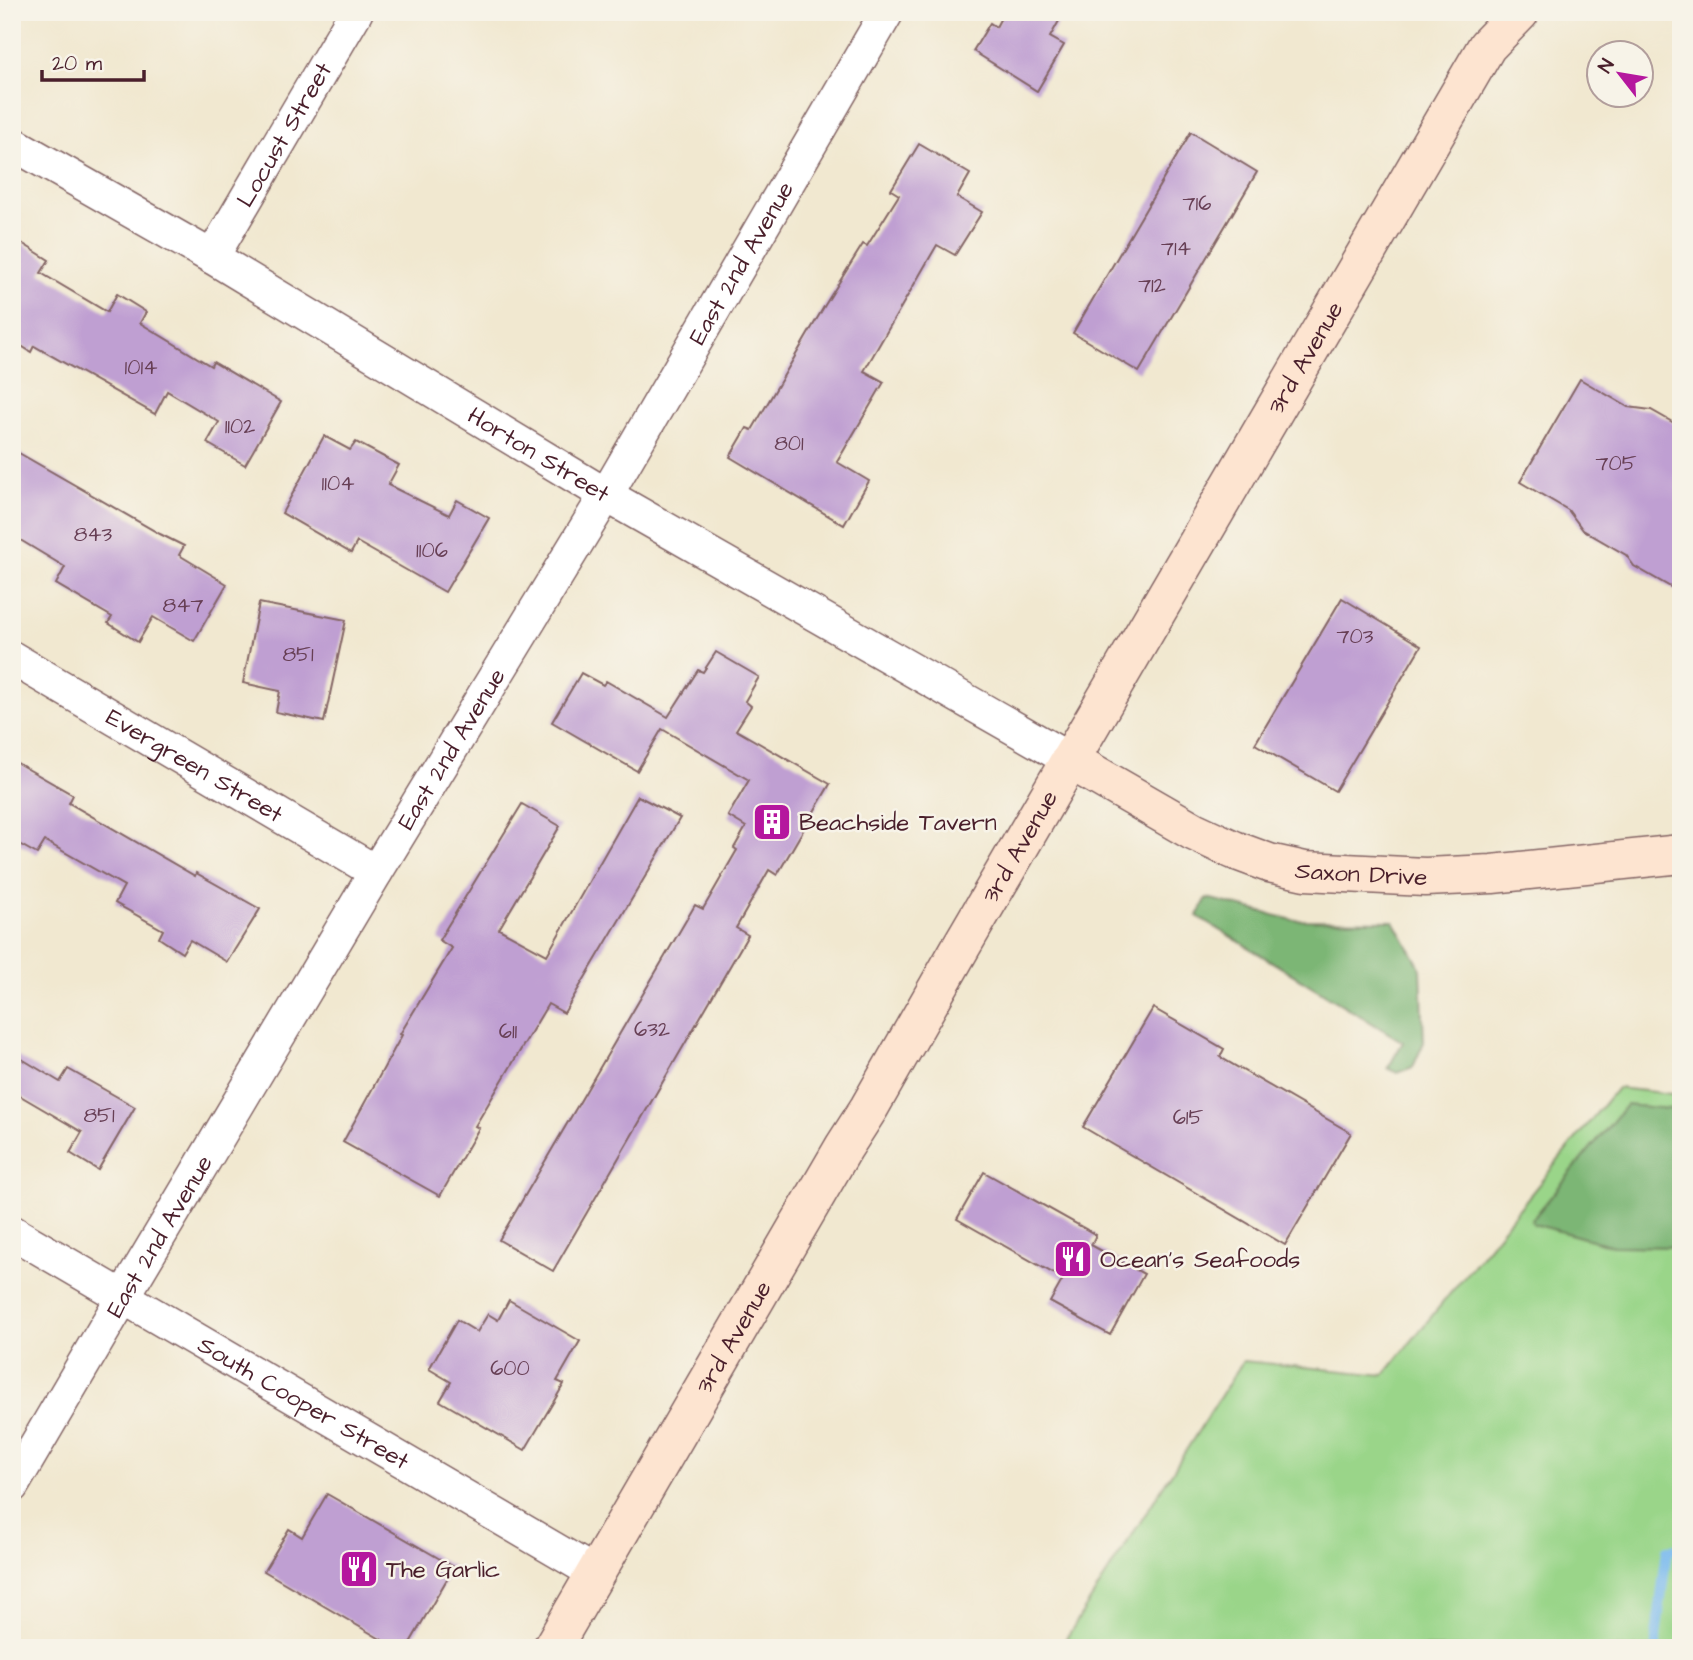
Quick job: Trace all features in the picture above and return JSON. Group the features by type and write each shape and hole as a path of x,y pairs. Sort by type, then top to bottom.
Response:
{"main road":[{"name":"3rd Avenue","path":"552,1648 869,1108 1492,29 1520,12"},
{"name":"Saxon Drive","path":"1070,760 1203,836 1269,863 1305,871 1425,877 1492,874 1681,854"}],"street":[{"name":"Locust Street","path":"212,257 356,12"},
{"name":"East 2nd Avenue","path":"12,1486 376,872 606,495 887,12"},
{"name":"Horton Street","path":"12,143 212,257 606,495 1070,760"},
{"name":"Evergreen Street","path":"12,658 376,872"},
{"name":"South Cooper Street","path":"12,1232 595,1573"}],"green space":[{"path":"1207,898 1293,920 1394,921 1421,969 1424,1042 1413,1067 1397,1073 1388,1068 1403,1042 1197,916"},
{"path":"1617,1088 1681,1095 1681,1648 1060,1648 1243,1361 1384,1375"},
{"path":"1626,1105 1681,1110 1681,1247 1613,1246 1531,1221"}],"building":[{"path":"1004,12 1064,12 1050,37 1064,45 1037,91 973,51 990,23 996,27"},
{"path":"1191,132 1257,172 1139,372 1073,333"},
{"path":"919,144 970,174 957,197 982,212 955,255 937,245 864,371 884,382 837,462 869,481 844,525 730,457 747,428 752,430 863,244 867,246 899,195 891,190"},
{"path":"12,237 49,260 41,273 107,312 117,294 146,312 140,323 211,366 213,362 281,402 245,465 207,443 219,422 167,391 155,414 34,346 31,352 12,340"},
{"path":"1580,379 1628,407 1651,410 1681,427 1681,593 1634,566 1626,555 1583,530 1568,510 1520,482"},
{"path":"324,436 350,450 356,442 399,465 388,485 449,515 457,500 489,518 445,592 357,542 351,553 282,513"},
{"path":"12,449 184,546 179,555 227,584 194,641 153,617 138,642 108,623 112,617 56,584 65,567 12,535"},
{"path":"1342,598 1421,646 1335,791 1255,744"},
{"path":"259,603 346,620 324,722 276,712 280,691 243,683"},
{"path":"716,652 759,677 745,701 751,706 736,730 830,784 777,875 769,870 736,928 748,935 553,1271 499,1240 695,905 703,909 737,850 734,848 746,827 728,816 749,780 662,729 637,771 552,722 581,673 603,685 606,681 668,717 698,670 703,672"},
{"path":"12,760 73,795 69,803 195,876 196,873 260,909 227,962 190,940 182,953 159,938 163,930 115,903 124,886 45,841 37,854 12,840"},
{"path":"638,796 680,818 564,1013 548,1004 475,1126 479,1128 440,1196 343,1142 402,1035 400,1034 452,948 439,940 522,804 560,826 499,929 547,955"},
{"path":"1153,1008 1224,1049 1220,1057 1351,1133 1285,1245 1083,1127"},
{"path":"12,1053 60,1082 68,1069 135,1107 98,1170 70,1153 82,1132 12,1091"},
{"name":"Ocean's Seafoods","path":"984,1172 1096,1235 1091,1245 1144,1274 1110,1335 1050,1302 1063,1279 957,1219"},
{"path":"509,1300 580,1341 557,1381 564,1384 525,1450 440,1401 451,1382 429,1369 457,1320 477,1332 488,1314 498,1320"},
{"name":"The Garlic","path":"327,1494 454,1567 407,1648 396,1648 264,1571 289,1529 302,1537"}],"waterway":[{"path":"1656,1648 1667,1550 1681,1549"}],"place":[{"name":"Beachside Tavern","path":"772,822"},
{"name":"Ocean's Seafoods","path":"1073,1259"},
{"name":"The Garlic","path":"359,1569"}]}
